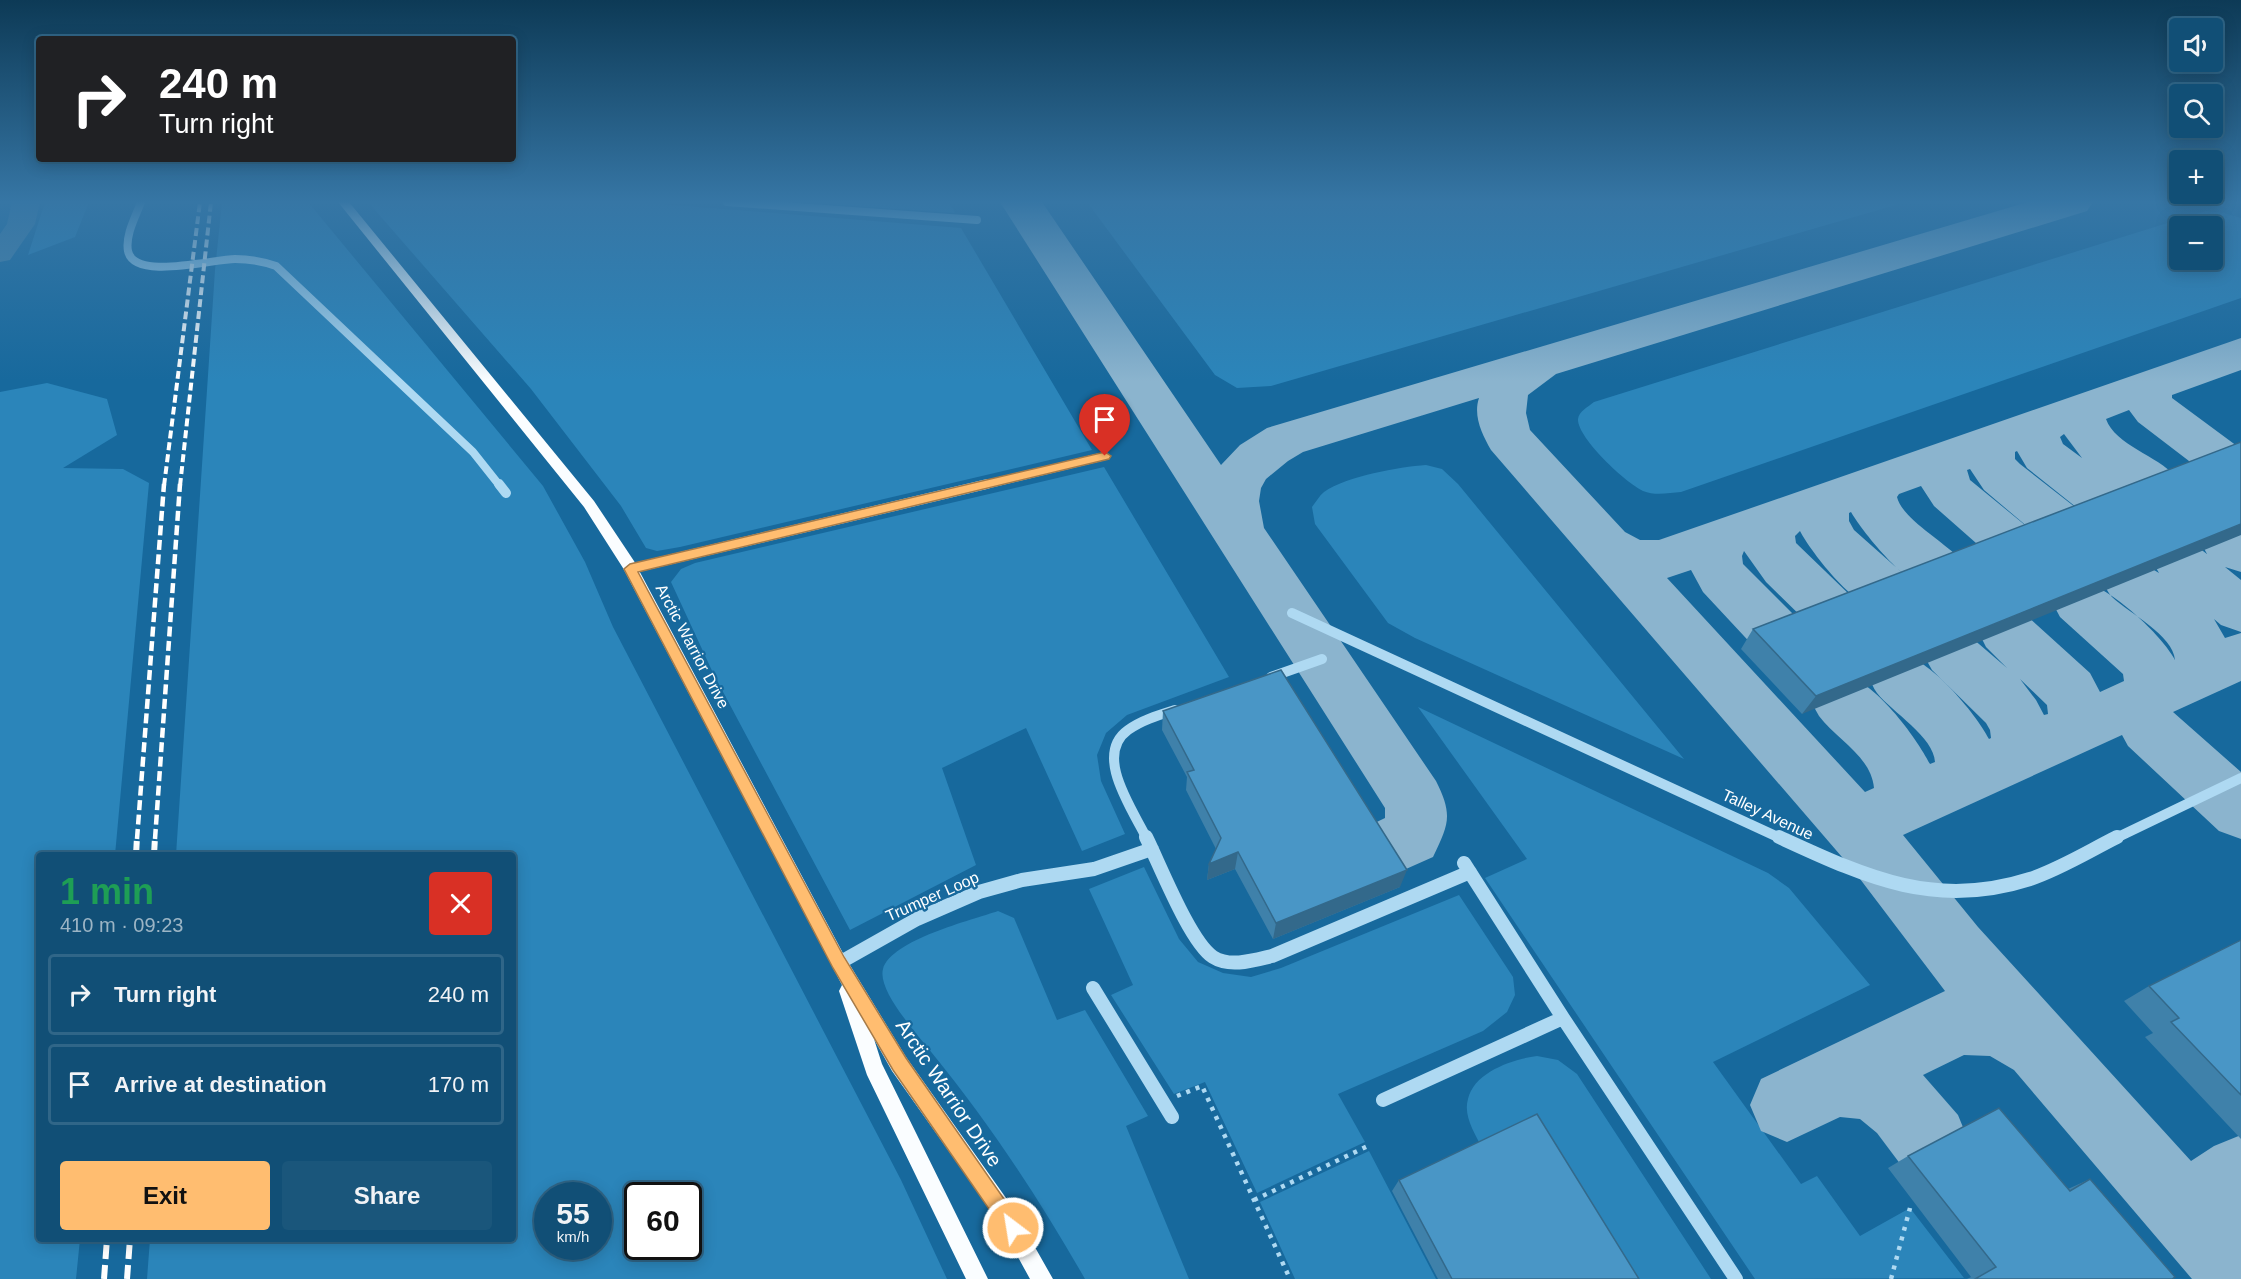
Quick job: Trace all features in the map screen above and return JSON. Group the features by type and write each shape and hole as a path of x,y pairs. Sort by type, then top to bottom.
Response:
{"main road":[{"name":"Arctic Warrior Drive","path":"392,262 589,504 630,569 838,963 899,1064 1004,1212 1042,1279"},
{"name":"Arctic Warrior Drive","path":"838,963 874,1068 978,1279"}],"street":[{"path":"134,262 144,267 157,268 226,262"},
{"path":"264,262 276,266 473,452 506,493"},
{"path":"630,569 1105,456"},
{"name":"Talley Avenue","path":"1292,613 1852,871 1911,887 1959,891 2002,887 2032,878 2241,778"},
{"path":"1253,683 1322,659"},
{"path":"1185,706 1140,722 1120,737 1112,756 1118,780 1195,938 1214,958 1240,963 1272,956 1467,868 1563,1018 1736,1279"},
{"name":"Trumper Loop","path":"838,963 902,926 946,905 1000,885 1044,874 1088,870 1152,849"},
{"path":"1093,988 1172,1117"},
{"path":"1383,1100 1563,1018"}],"path":[{"path":"1163,1102 1202,1086 1290,1279"},
{"path":"1254,1200 1370,1145"},
{"path":"1891,1279 1910,1208"}],"shaded area":[{"path":"216,262 357,262 543,486 585,562 613,627 901,1180 947,1279 147,1279 150,1242 516,1242 516,852 176,852"},
{"path":"420,262 981,262 1092,450 657,551 646,548 621,506 531,389"},
{"path":"1131,262 1700,262 1271,386 1237,388 1215,375"},
{"path":"2044,262 2169,262 2169,270 2223,270 2223,262 2241,262 2241,298 1681,492 1648,493 1635,486 1604,459 1585,437 1580,427 1579,416 1594,402"},
{"path":"47,383 107,399 117,435 63,468 123,469 149,483 115,852 36,852 36,1242 80,1242 76,1279 0,1279 0,392"},
{"path":"1426,465 1442,469 1458,484 1684,759 1415,638 1388,623 1315,524 1312,507 1324,492 1346,481 1388,470"},
{"path":"1104,467 1229,677 1127,715 1106,733 1097,755 1101,781 1125,834 1082,851 1026,728 942,768 976,865 850,930 714,675 671,582 681,569 695,563"},
{"path":"1418,707 1768,873 1789,888 1870,985 1713,1062 1801,1184 1817,1176 1860,1236 1910,1208 1964,1278 1755,1279 1485,878 1527,859"},
{"path":"1144,867 1179,939 1198,962 1223,973 1251,977 1281,968 1459,895 1513,977 1515,995 1507,1012 1483,1031 1338,1094 1365,1142 1257,1193 1205,1082 1174,1094 1111,995 1133,985 1089,889"},
{"path":"998,911 1014,918 1057,1020 1085,1010 1148,1116 1126,1126 1189,1279 1085,1279 1013,1163 974,1107 892,1001 883,978 883,969 889,959 916,940 934,932"},
{"path":"1537,1056 1558,1060 1577,1074 1711,1279 1619,1279 1482,1148 1470,1124 1467,1112 1468,1099 1472,1090 1478,1081 1496,1068"},
{"path":"1369,1151 1436,1279 1295,1279 1260,1202"}],"building":[{"path":"2241,442 2241,524 1816,696 1753,629"},
{"path":"1281,670 1407,870 1276,923 1238,852 1209,864 1221,838 1187,772 1194,770 1163,711"},
{"path":"2241,940 2241,1095 2171,1022 2179,1018 2149,986"},
{"path":"1999,1108 2070,1191 2090,1179 2175,1277 2172,1279 1975,1279 1996,1267 1908,1156"},
{"path":"1537,1114 1639,1279 1452,1279 1399,1180"}],"taxiway":[{"path":"1060,262 1414,800 1416,819 1410,837 1379,852"},
{"path":"1239,533 1233,501 1240,476 1258,457 1285,440 1875,262"},
{"path":"2154,384 2241,353"},
{"path":"1539,364 1510,385 1502,403 1501,413 1504,425 1509,438 1605,546"},
{"path":"2044,423 2154,384"},
{"path":"2154,384 2147,392 2149,403 2155,410 2224,462"},
{"path":"2088,408 2081,418 2091,437 2112,457 2156,488"},
{"path":"1997,440 2044,423"},
{"path":"2044,423 2035,436 2045,456 2109,506"},
{"path":"1949,457 1997,440"},
{"path":"1997,440 1990,450 1990,459 1995,468 2002,477 2061,525"},
{"path":"1605,546 1633,560 1661,560 1949,457"},
{"path":"1949,457 1941,467 1942,478 1952,493 2012,544"},
{"path":"1881,482 1873,490 1871,497 1879,515 1899,537 1939,572"},
{"path":"1830,500 1821,511 1827,533 1846,555 1887,592"},
{"path":"1778,519 1768,533 1771,548 1786,568 1833,613"},
{"path":"1725,538 1717,547 1715,556 1722,577 1777,634"},
{"path":"2227,541 2241,552"},
{"path":"1605,546 1877,851"},
{"path":"2179,561 2241,610"},
{"path":"2130,581 2168,610 2194,635 2202,648 2204,662 2199,674"},
{"path":"2080,602 2145,659 2154,683 2146,698"},
{"path":"2006,631 2069,690 2075,701 2078,716 2071,731"},
{"path":"1952,654 1985,682 2007,705 2015,718 2021,730 2022,743 2014,756"},
{"path":"2147,697 2241,656"},
{"path":"1897,676 1938,715 1957,738 1966,759 1957,781"},
{"path":"2147,697 2142,715 2149,728 2241,811"},
{"path":"2071,731 2146,698"},
{"path":"1840,699 1876,734 1898,762 1904,777 1906,792 1901,806"},
{"path":"2014,756 2071,731"},
{"path":"1957,781 2014,756"},
{"path":"1901,806 1957,781"},
{"path":"1877,851 1867,829 1872,820 1901,806"},
{"path":"1877,851 1954,950 2219,1250"},
{"path":"1787,1105 1959,1020 1994,1021 2009,1027 2036,1044"},
{"path":"1837,1081 1854,1081 1881,1089 1903,1106 1931,1142"},
{"path":"2219,1250 2205,1213 2206,1204 2216,1190 2241,1173"},
{"path":"2219,1250 2241,1274"}],"railway":[{"path":"164,486 192,262"},
{"path":"180,486 204,262"},
{"path":"137,839 164,484"},
{"path":"155,839 180,484"},
{"path":"136,852 137,837"},
{"path":"154,852 155,837"},
{"path":"104,1279 107,1242"},
{"path":"127,1279 130,1242"}],"route":[{"path":"1013,1228 899,1064 838,963 630,569 1105,456"}]}
